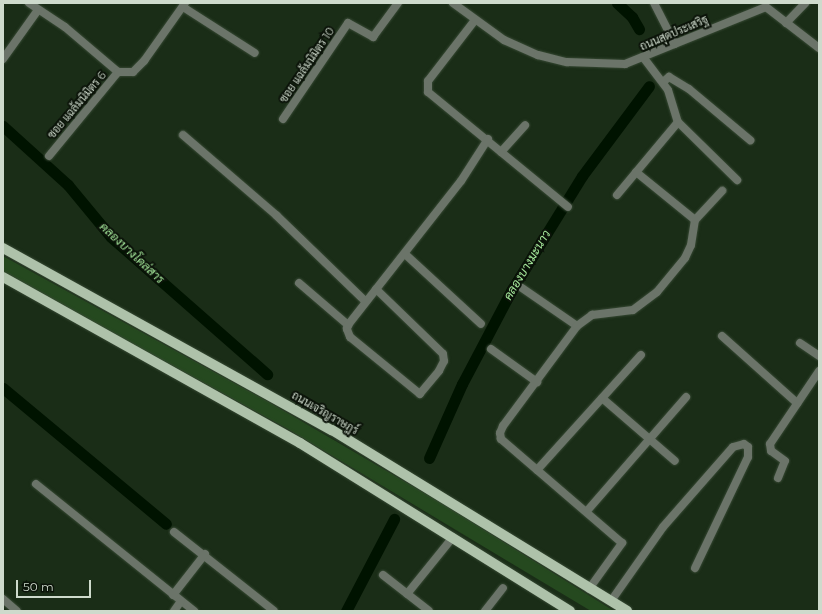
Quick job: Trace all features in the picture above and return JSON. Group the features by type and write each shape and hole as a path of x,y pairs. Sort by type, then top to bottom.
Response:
{"main road":[{"name":"ถนนเจริญราษฎร์","path":"3,248 332,430 627,611"},
{"path":"3,277 300,443 570,611"}],"street":[{"path":"29,3 65,27 118,72"},
{"name":"ซอย แฉล้มนิมิตร 10","path":"283,119 348,23 373,37 398,3"},
{"path":"453,3 475,20 426,86 428,92 488,139 501,152 568,207"},
{"path":"654,3 675,44"},
{"path":"786,23 805,3"},
{"path":"184,5 255,53"},
{"name":"ซอย แฉล้มนิมิตร 6","path":"49,156 118,72 133,72 138,68 184,5"},
{"name":"ถนนสุดประเสริฐ","path":"475,20 504,40 538,55 567,62 618,65 675,44 764,5 819,48"},
{"path":"3,59 38,10"},
{"path":"643,57 663,82 670,94 678,122 737,180"},
{"path":"663,82 669,77 689,89 750,140"},
{"path":"617,195 678,122"},
{"path":"501,152 525,124"},
{"path":"183,135 276,215 365,301"},
{"path":"376,289 443,354 444,361 439,371 420,394 350,337 347,329 348,325 365,301 405,254 461,181 488,139"},
{"path":"636,172 695,220"},
{"path":"589,589 622,543 587,510 537,470 502,439 500,433 503,426 577,326 592,315 632,310 648,300 685,258 691,245 695,220 722,191"},
{"path":"405,254 481,324"},
{"path":"299,283 348,325"},
{"path":"522,288 577,326"},
{"path":"722,336 797,402"},
{"path":"800,343 819,356"},
{"path":"491,349 536,382"},
{"path":"537,470 641,355"},
{"path":"778,478 785,461 771,451 770,444 819,371"},
{"path":"602,398 675,461"},
{"path":"587,510 686,398"},
{"path":"611,601 663,527 733,447 744,444 748,447 748,457 696,568"},
{"path":"36,484 194,611"},
{"path":"174,532 205,554 274,611"},
{"path":"407,594 453,537"},
{"path":"173,595 205,554"},
{"path":"383,576 429,611"},
{"path":"485,611 503,588"},
{"path":"3,599 17,611"},
{"path":"174,611 181,601"}],"green space":[{"path":"3,256 267,401 438,501 614,611 591,611 286,428 3,273"}],"waterway":[{"path":"617,3 632,17 639,29"},
{"name":"คลองบางมะนาว","path":"429,458 462,384 511,291 582,176 649,86"},
{"name":"คลองบางโคล่สาร","path":"3,126 68,185 111,237 267,374"},
{"path":"3,388 166,524"},
{"name":"คลองบางมะนาว","path":"346,611 394,519"}]}
